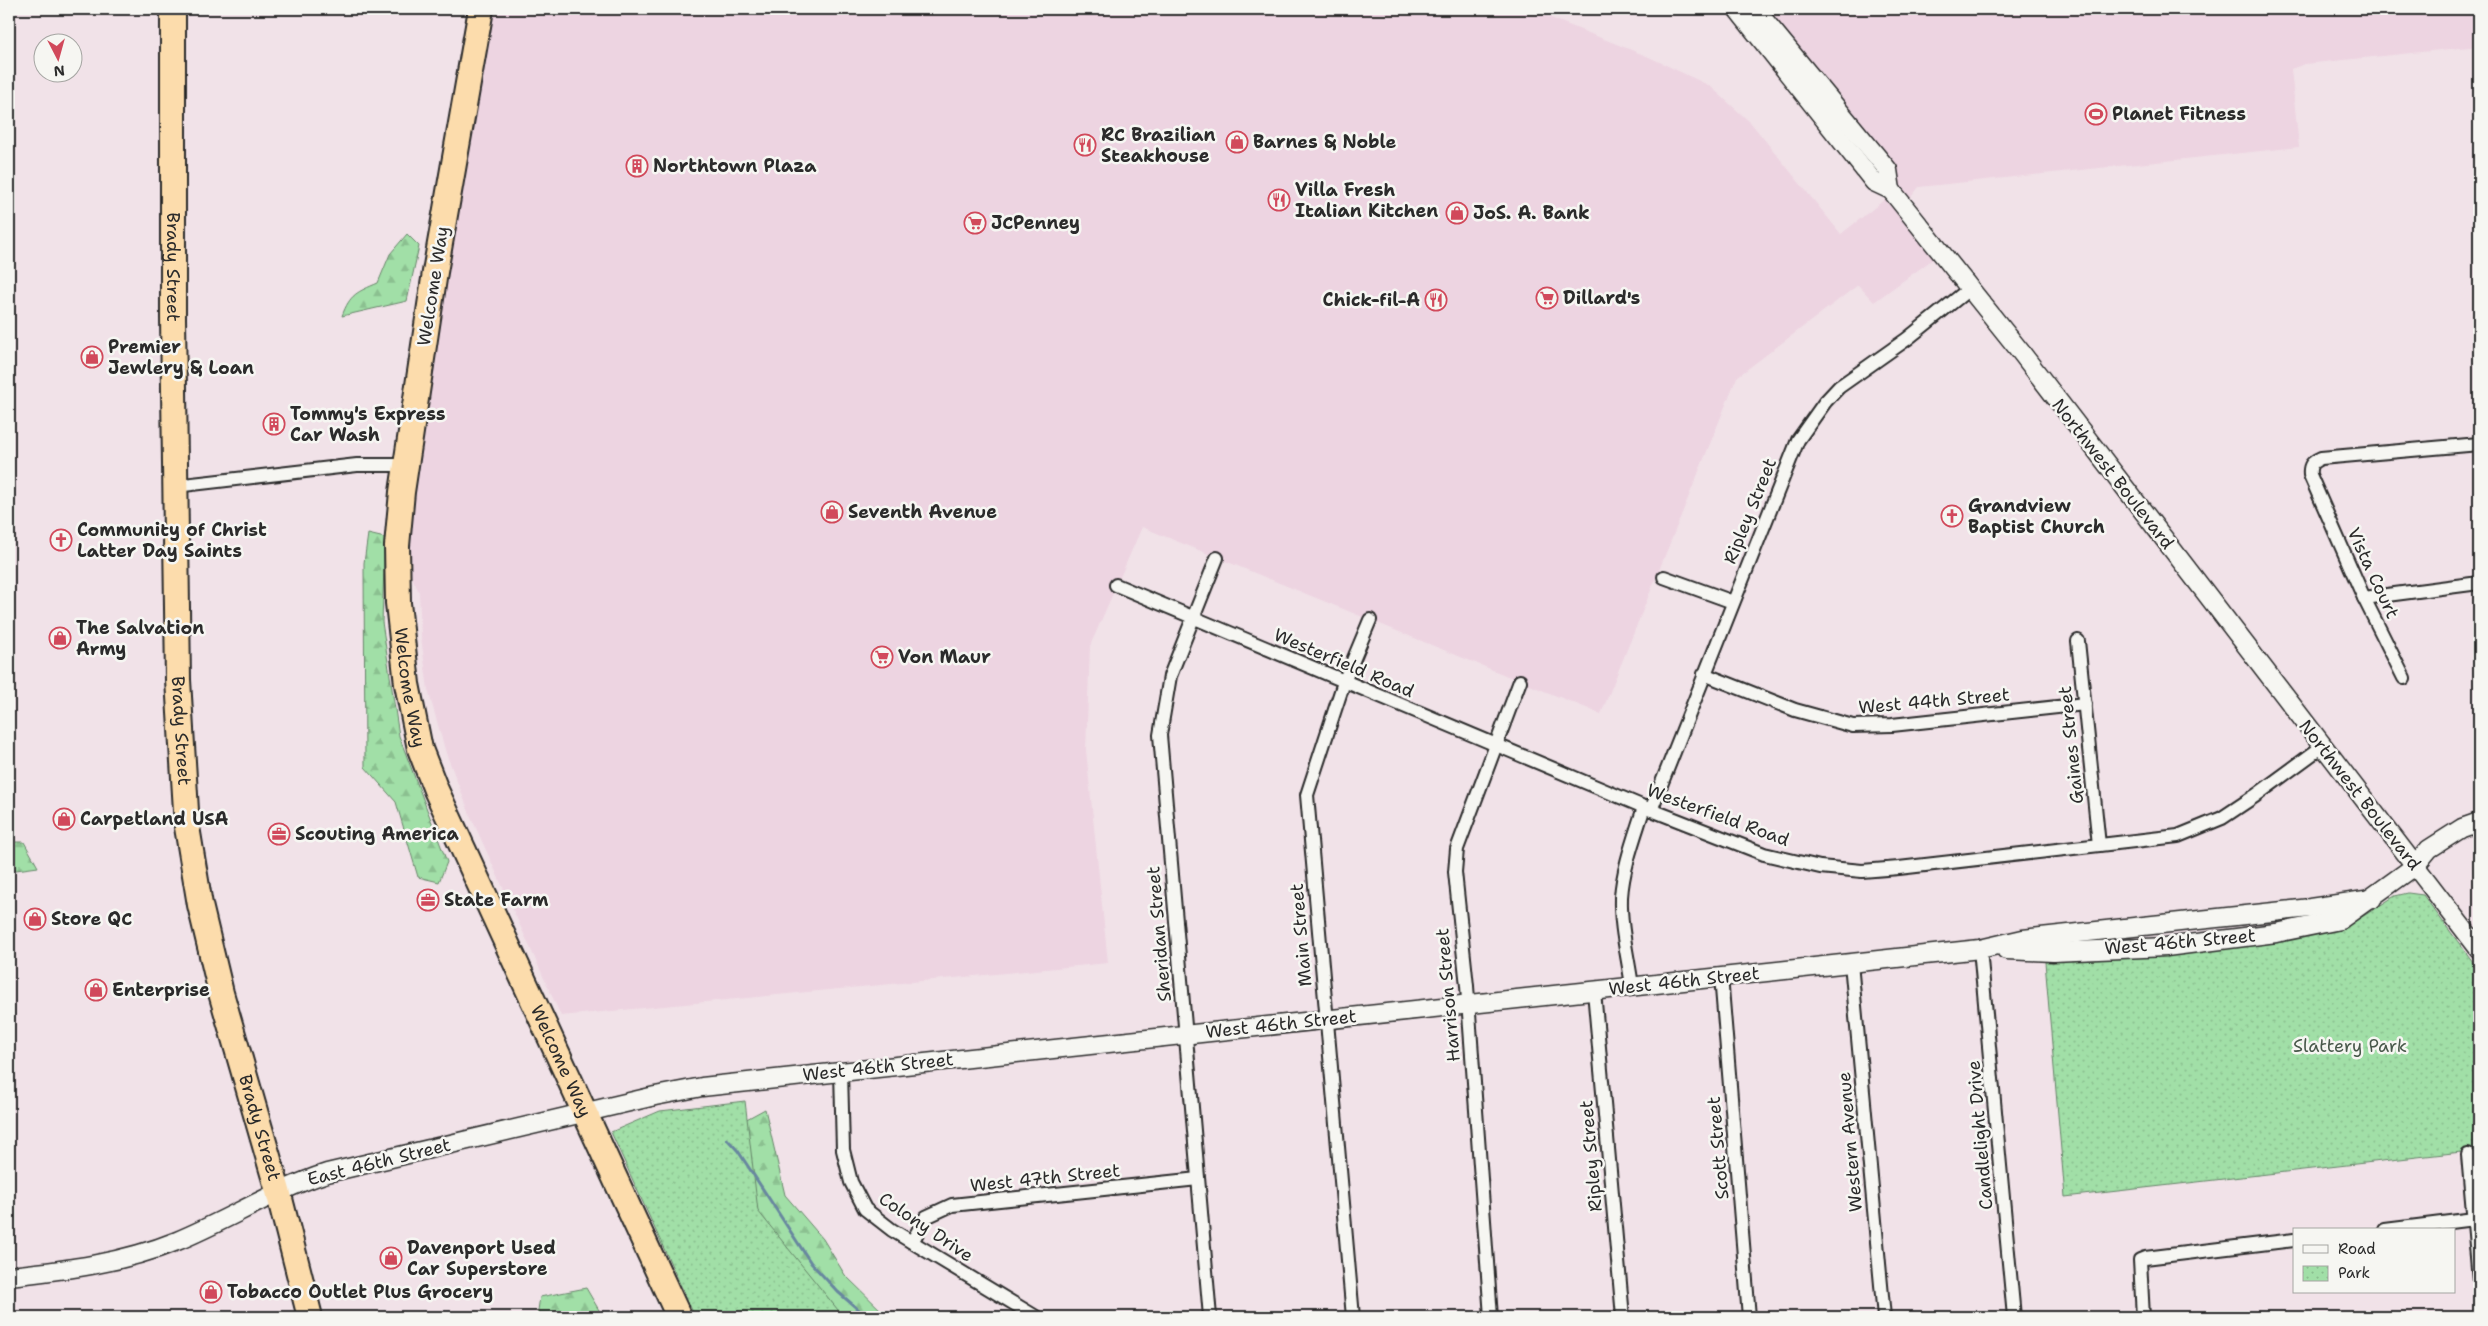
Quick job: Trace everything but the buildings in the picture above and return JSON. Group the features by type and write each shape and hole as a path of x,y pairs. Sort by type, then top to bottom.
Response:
{"highway":[{"name":"Brady Street","path":"173,9 178,693 187,827 200,905 218,983 278,1191 310,1317"},
{"name":"Welcome Way","path":"481,9 435,272 406,465 396,546 398,603 407,684 420,749 458,841 679,1317"}],"street":[{"name":"Northwest Boulevard","path":"1737,9 1874,182 1891,190 2020,351 2479,949"},
{"path":"1755,9 1888,170 1891,190"},
{"name":"Ripley Street","path":"1632,986 1623,927 1621,897 1630,850 1704,674 1798,440 1825,402 1839,387 1907,339 1969,289"},
{"name":"Vista Court","path":"2404,678 2364,598 2313,481 2310,468 2312,462 2321,458 2479,444"},
{"path":"175,486 357,465 406,465"},
{"name":"Sheridan Street","path":"1210,1317 1160,734 1170,676 1217,558"},
{"path":"1664,577 1733,602"},
{"path":"2364,598 2479,583"},
{"name":"Westerfield Road","path":"1116,585 1647,808 1764,854 1820,867 1862,871 2178,836 2222,818 2323,746"},
{"name":"Main Street","path":"1353,1317 1307,795 1344,682 1370,620"},
{"name":"Gaines Street","path":"2078,641 2099,845"},
{"name":"West 44th Street","path":"1704,674 1795,710 1853,726 1892,725 2085,704"},
{"name":"Harrison Street","path":"1491,1317 1456,882 1456,849 1520,681"},
{"name":"West 46th Street","path":"584,1112 702,1088 841,1071 1980,949 2023,940 2310,908 2372,899 2415,866 2429,849 2462,828 2479,822"},
{"name":"Candlelight Drive","path":"1980,949 2014,1317"},
{"name":"Western Avenue","path":"1851,963 1884,1317"},
{"name":"Scott Street","path":"1721,976 1749,1317"},
{"name":"Ripley Street","path":"1594,991 1623,1317"},
{"name":"Colony Drive","path":"841,1071 843,1150 851,1182 865,1208 912,1242 1036,1317"},
{"name":"East 46th Street","path":"9,1276 59,1271 136,1255 177,1241 278,1191 327,1173 584,1112"},
{"path":"2468,1155 2479,1280"},
{"name":"West 47th Street","path":"912,1242 926,1217 952,1206 1198,1179"},
{"path":"2401,1228 2474,1219"},
{"path":"2143,1317 2140,1260 2293,1240"}],"shaded area":[{"path":"481,9 1528,9 1649,57 1710,86 1751,123 1841,234 1893,193 1742,9 2479,9 2479,46 2305,64 2291,69 2299,147 1919,187 1903,207 1940,254 1874,302 1858,285 1737,377 1601,714 1142,527 1090,646 1086,750 1108,963 561,1016 471,817 446,753 428,690 421,637 419,592 397,546"}],"green space":[{"path":"407,234 419,246 407,301 342,316 351,298 378,283 390,254"},
{"path":"368,534 385,538 382,622 399,736 447,862 439,882 418,877 396,802 365,767 364,563"},
{"path":"9,842 24,842 38,867 9,871"},
{"name":"Slattery Park","path":"2408,893 2423,895 2479,970 2479,1150 2065,1197 2045,962 2228,946 2346,927 2395,896"},
{"path":"745,1101 758,1211 838,1310 850,1317 695,1317 611,1132 660,1111"},
{"path":"765,1109 785,1195 823,1239 845,1275 888,1317 813,1317 697,1146"},
{"path":"586,1288 603,1317 537,1317 540,1297"}],"waterway":[{"path":"727,1139 738,1151 811,1263 838,1292 867,1317"}],"place":[{"name":"Planet Fitness","path":"2096,114"},
{"name":"Barnes & Noble","path":"1237,142"},
{"name":"RC Brazilian Steakhouse","path":"1085,145"},
{"name":"Northtown Plaza","path":"637,166"},
{"name":"Villa Fresh Italian Kitchen","path":"1279,200"},
{"name":"JoS. A. Bank","path":"1457,213"},
{"name":"JCPenney","path":"975,223"},
{"name":"Dillard's","path":"1547,298"},
{"name":"Chick-fil-A","path":"1436,300"},
{"name":"Premier Jewlery & Loan","path":"92,357"},
{"name":"Tommy's Express Car Wash","path":"274,424"},
{"name":"Seventh Avenue","path":"832,512"},
{"name":"Grandview Baptist Church","path":"1952,516"},
{"name":"Community of Christ Latter Day Saints","path":"61,540"},
{"name":"The Salvation Army","path":"60,638"},
{"name":"Von Maur","path":"882,657"},
{"name":"Carpetland USA","path":"64,819"},
{"name":"Scouting America","path":"279,834"},
{"name":"State Farm","path":"428,900"},
{"name":"Store QC","path":"35,919"},
{"name":"Enterprise","path":"96,990"},
{"name":"Davenport Used Car Superstore","path":"391,1258"},
{"name":"Tobacco Outlet Plus Grocery","path":"211,1292"}]}
